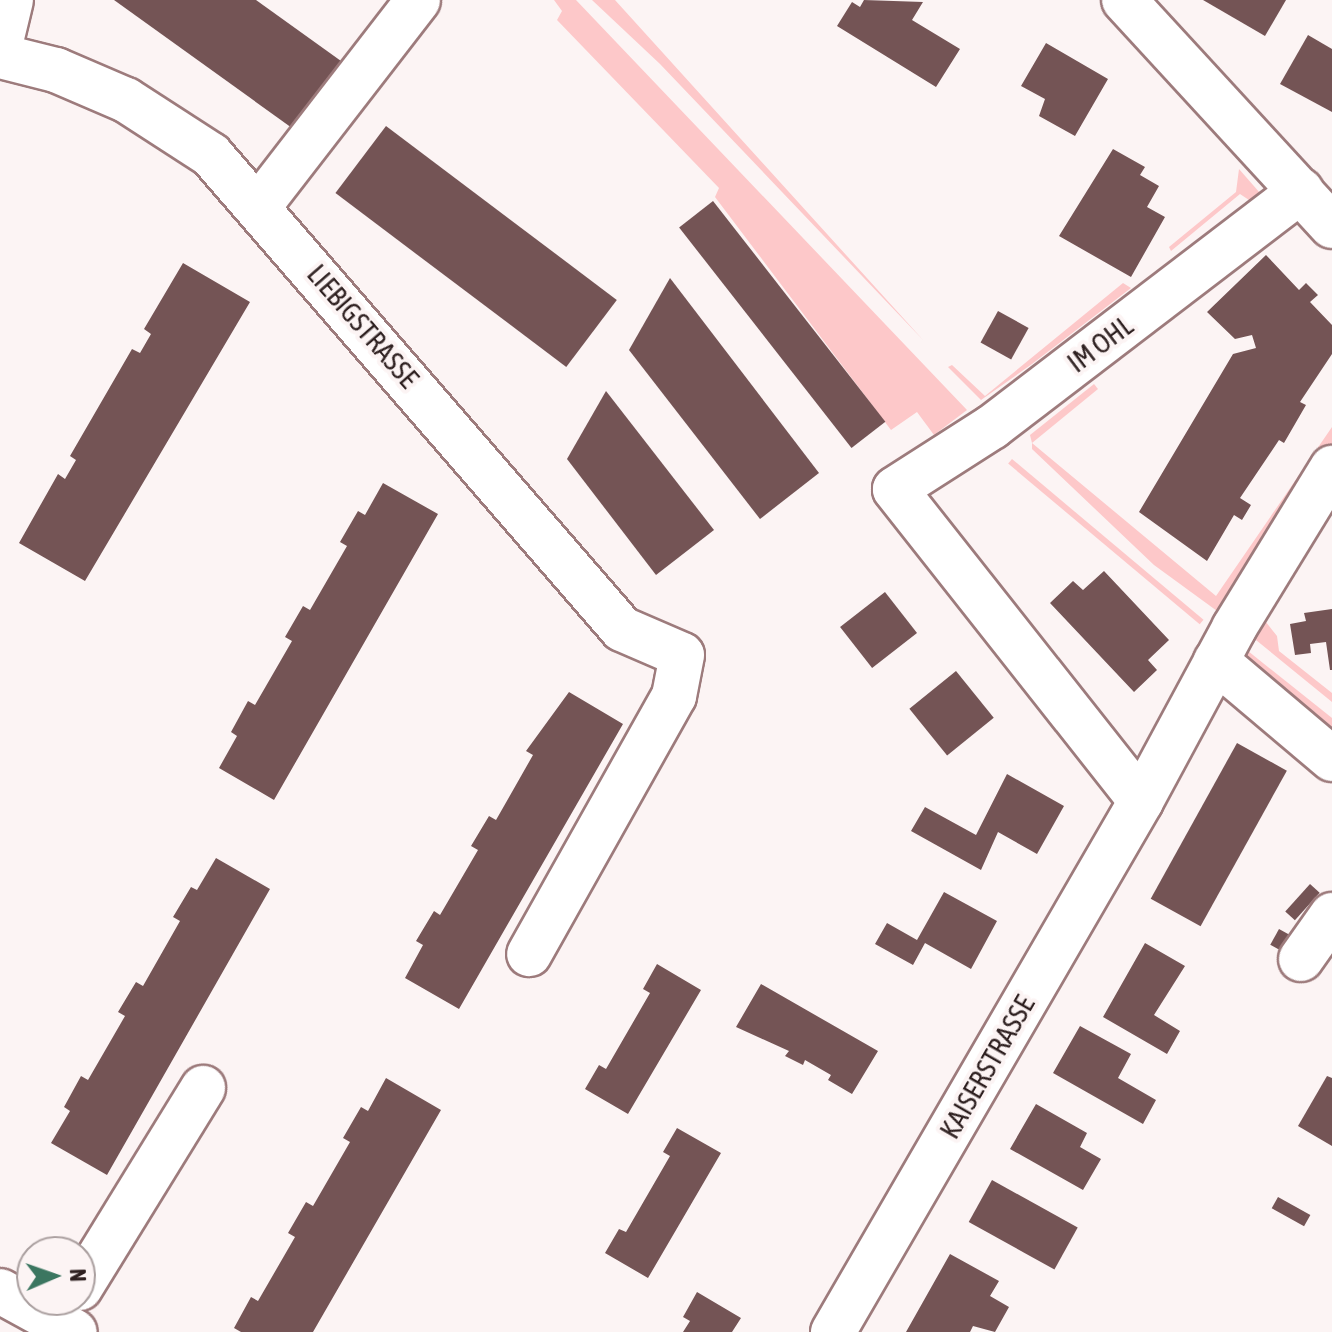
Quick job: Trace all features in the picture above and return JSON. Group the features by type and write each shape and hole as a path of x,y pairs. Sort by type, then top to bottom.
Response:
{"street":[{"path":"0,46 11,0"},
{"path":"259,206 418,0"},
{"path":"1124,0 1332,226"},
{"name":"LIEBIGSTRASSE","path":"0,56 56,70 126,100 211,155 259,206 622,629 682,655 674,696 529,954"},
{"name":"IM OHL","path":"1141,801 895,489 992,427 1301,191"},
{"name":"KAISERSTRASSE","path":"833,1332 1141,801 1225,644 1332,468"},
{"path":"1225,644 1332,759"},
{"path":"1301,959 1332,915"},
{"path":"96,1244 203,1088"}],"shaded area":[{"path":"554,0 576,0 967,410 934,435 917,412 891,430 715,197 719,188 557,20 562,11"},
{"path":"592,0 615,0 924,341 660,64"},
{"path":"1239,169 1260,193 1255,204 1240,194 1171,251 1169,247 1236,192"},
{"path":"1123,283 1131,288 981,400 948,367 952,365 985,396"},
{"path":"1094,384 1098,389 1032,443 1030,435"},
{"path":"1332,427 1332,452 1228,619 1154,565 1032,449 1032,443 1216,596"},
{"path":"1012,459 1204,620 1200,624 1008,464"},
{"path":"1262,617 1277,636 1279,651 1332,693 1332,702 1251,636"},
{"path":"1243,647 1332,718 1332,732 1237,653"}],"building":[{"path":"114,0 256,0 341,61 292,128"},
{"path":"864,0 923,2 912,20 960,49 936,87 837,26 852,2 860,7"},
{"path":"1203,0 1286,0 1265,36"},
{"path":"1308,35 1332,49 1332,112 1280,84"},
{"path":"1046,43 1108,79 1075,136 1039,116 1045,99 1021,86"},
{"path":"386,126 617,300 566,367 335,193"},
{"path":"1113,149 1145,167 1140,175 1159,186 1147,207 1165,217 1131,277 1059,236"},
{"path":"713,201 885,422 852,448 679,227"},
{"path":"1266,255 1299,290 1306,283 1318,295 1310,302 1332,325 1332,354 1300,402 1306,405 1284,443 1279,440 1240,498 1251,505 1242,520 1234,515 1207,561 1139,512 1233,354 1256,348 1252,335 1235,339 1207,312"},
{"path":"183,263 250,302 85,581 19,543 58,474 65,479 76,460 70,456 132,349 140,353 151,334 144,329"},
{"path":"670,278 819,473 760,519 629,350"},
{"path":"998,311 1029,328 1011,359 981,342"},
{"path":"606,391 714,530 656,575 567,459"},
{"path":"383,483 438,514 274,800 219,768 237,736 231,732 248,701 255,705 292,641 285,637 303,606 310,610 347,546 340,542 358,511 365,515"},
{"path":"1104,571 1169,640 1148,660 1157,670 1134,692 1050,603 1073,581 1083,590"},
{"path":"885,592 917,633 872,668 840,627"},
{"path":"1332,609 1330,670 1326,642 1310,644 1311,653 1295,655 1290,624 1306,621 1304,613"},
{"path":"956,671 994,718 947,755 909,709"},
{"path":"569,692 623,724 459,1009 405,978 423,945 416,941 434,911 440,915 478,850 471,846 489,816 496,820 533,755 526,751"},
{"path":"1237,743 1287,771 1201,926 1151,899"},
{"path":"1007,774 1064,806 1037,854 998,832 981,870 911,831 925,807 976,835"},
{"path":"216,858 270,889 107,1175 51,1143 70,1111 64,1107 81,1076 88,1080 125,1016 118,1012 136,982 143,986 180,921 173,917 191,887 197,890"},
{"path":"1310,884 1320,893 1295,920 1285,911"},
{"path":"944,892 997,921 971,969 925,943 913,965 875,944 887,923 917,940"},
{"path":"1279,929 1290,935 1282,951 1270,945"},
{"path":"1145,943 1185,966 1154,1015 1180,1031 1167,1054 1103,1017"},
{"path":"657,964 701,990 628,1114 585,1089 599,1065 606,1069 650,993 643,989"},
{"path":"761,984 878,1051 852,1094 828,1080 831,1075 805,1060 803,1065 785,1056 789,1051 736,1027"},
{"path":"1080,1026 1131,1054 1118,1078 1156,1100 1143,1124 1053,1073"},
{"path":"1327,1076 1332,1078 1332,1146 1298,1126"},
{"path":"386,1078 441,1110 313,1332 241,1332 234,1328 251,1297 258,1301 295,1237 288,1233 306,1202 313,1206 350,1142 343,1138 361,1107 368,1111"},
{"path":"1036,1104 1087,1133 1080,1147 1101,1159 1083,1190 1010,1149"},
{"path":"677,1128 721,1153 648,1278 605,1253 619,1229 626,1232 670,1156 663,1152"},
{"path":"992,1180 1078,1228 1054,1269 969,1222"},
{"path":"1278,1197 1310,1215 1304,1226 1272,1208"},
{"path":"950,1254 999,1281 990,1296 1009,1307 995,1332 973,1326 970,1332 906,1332"},
{"path":"697,1292 741,1318 732,1332 683,1332 690,1321 683,1317"}]}
